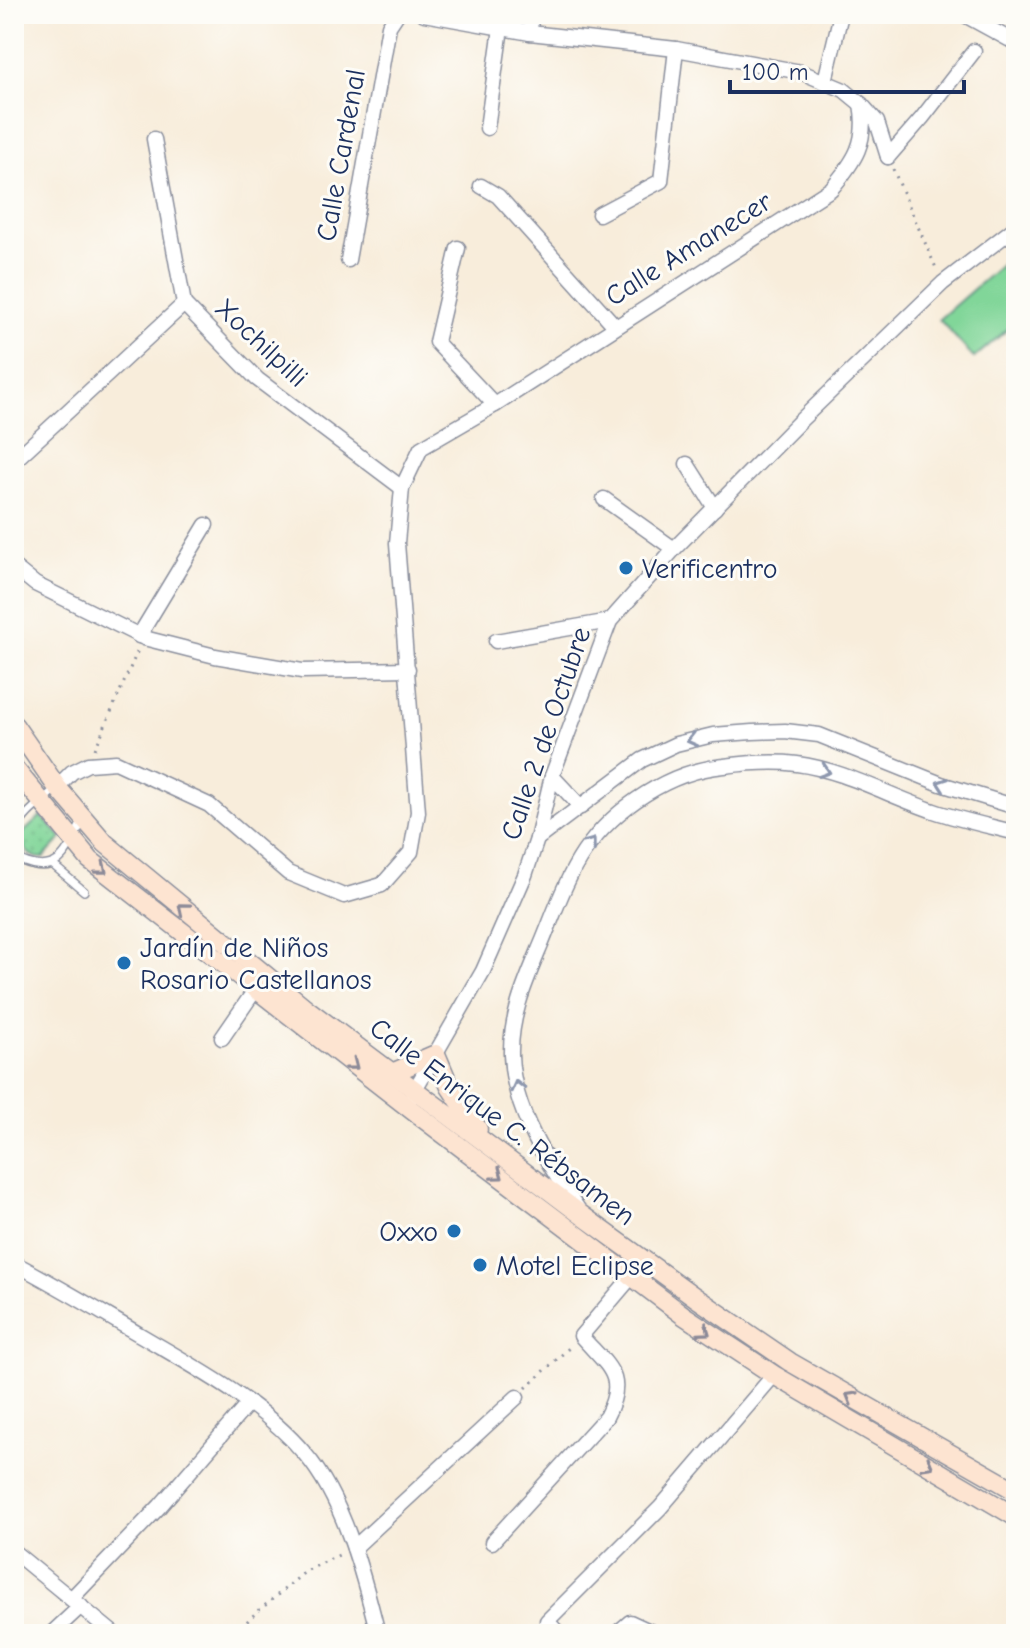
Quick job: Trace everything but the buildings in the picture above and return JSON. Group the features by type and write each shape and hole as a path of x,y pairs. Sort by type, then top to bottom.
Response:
{"main road":[{"name":"Calle Enrique C. Rébsamen","path":"14,725 57,787 105,843 267,978 414,1091 695,1297 790,1362 1016,1491"},
{"name":"Calle Enrique C. Rébsamen","path":"14,768 90,860 255,990 694,1323 774,1375 1016,1517"},
{"path":"392,1073 436,1054 450,1087 469,1119 492,1147"}],"street":[{"name":"Calle Cardenal","path":"348,260 389,26 397,14"},
{"path":"424,14 530,33 676,49 801,72 844,90 861,104 877,122 888,157"},
{"path":"530,33 531,14"},
{"path":"825,81 841,14"},
{"path":"963,14 1016,43"},
{"path":"487,128 501,28"},
{"path":"599,214 661,181 676,49"},
{"path":"888,157 974,51"},
{"name":"Calle Amanecer","path":"88,764 116,762 209,805 288,873 344,896 382,885 411,852 418,812 397,543 402,488 421,448 495,405 831,189 854,162 864,121 861,104"},
{"name":"Xochilpilli","path":"154,139 184,304 257,379 402,488"},
{"path":"481,186 498,196 615,326"},
{"name":"Calle 2 de Octubre","path":"413,1111 414,1091 483,971 525,875 552,776 610,621 674,549 801,420 943,283 1016,227"},
{"path":"458,248 436,342 495,405"},
{"path":"14,461 184,304"},
{"path":"687,464 715,508"},
{"path":"604,499 674,549"},
{"path":"141,637 206,525"},
{"path":"14,567 35,584 141,637 215,656 302,671 408,669"},
{"path":"496,641 610,621"},
{"path":"537,839 642,760 676,744 713,735 785,731 819,735 941,784 1016,807"},
{"path":"57,787 72,772 88,764"},
{"path":"583,1216 544,1156 516,1087 511,1056 514,1019 524,986 570,878 601,831 626,807 690,773 720,766 797,764 822,770 936,812 1016,833"},
{"path":"552,776 581,807"},
{"path":"222,1038 255,990"},
{"path":"14,1263 200,1371 272,1421 306,1454 325,1483 354,1548 378,1634"},
{"path":"492,1542 606,1417 616,1399 614,1378 581,1336 632,1276"},
{"path":"559,1634 547,1621 660,1508 774,1375"},
{"path":"354,1548 517,1397"},
{"path":"51,1634 248,1404"},
{"path":"14,1552 114,1634"},
{"path":"616,1634 630,1622 656,1634"}],"lane":[{"path":"57,787 24,816 15,832 14,847 22,861 38,868 53,865 63,857 83,820"},
{"path":"53,865 84,891"}],"path":[{"path":"888,157 943,283"},
{"path":"88,764 141,637"},
{"path":"517,1397 581,1336"},
{"path":"237,1634 250,1618 306,1571 354,1548"}],"green space":[{"path":"1016,252 1016,322 974,358 939,319"},
{"path":"41,816 62,838 43,858 39,858 32,856 21,842 24,832"}],"place":[{"name":"Verificentro","path":"626,568"},
{"name":"Jardín de Niños Rosario Castellanos","path":"124,963"},
{"name":"Oxxo","path":"454,1231"},
{"name":"Motel Eclipse","path":"480,1265"}]}
